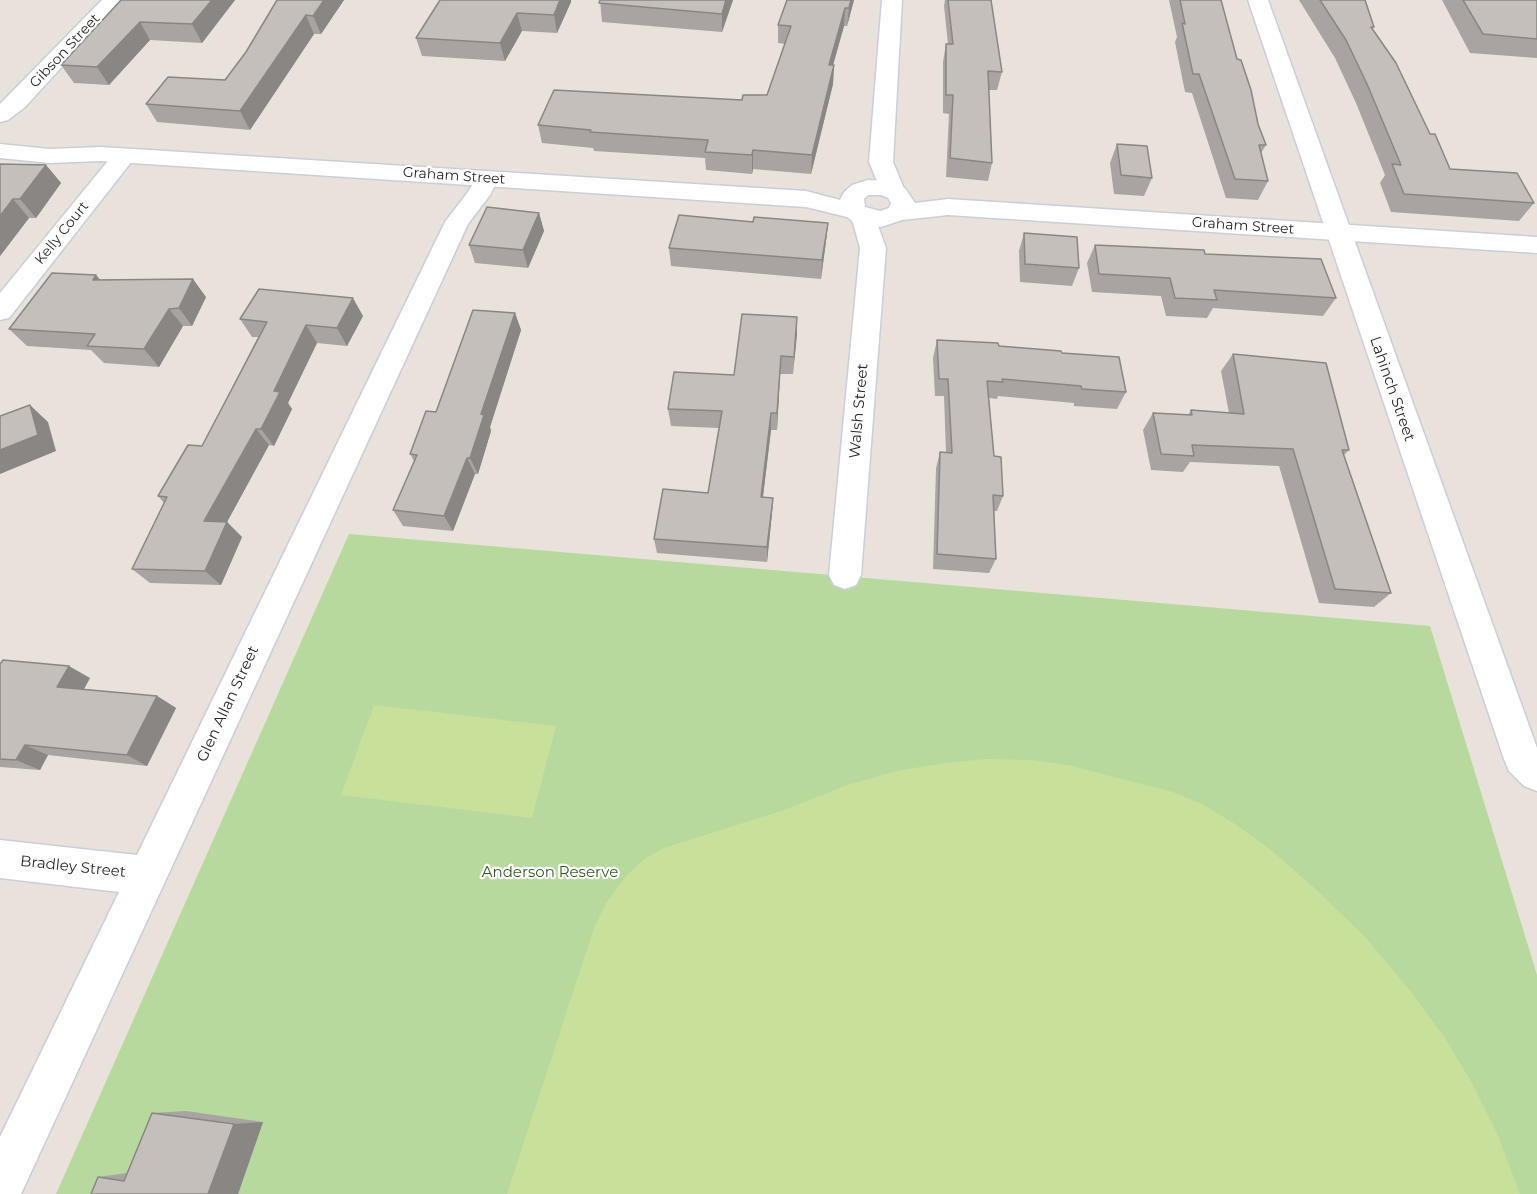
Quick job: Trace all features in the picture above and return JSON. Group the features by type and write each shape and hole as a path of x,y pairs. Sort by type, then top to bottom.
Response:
{"street":[{"name":"Gibson Street","path":"0,129 9,109 113,0"},
{"path":"892,0 881,162 896,203"},
{"name":"Lahinch Street","path":"1258,0 1506,715 1522,759 1537,773"},
{"name":"Graham Street","path":"0,139 112,155"},
{"name":"Graham Street","path":"0,151 50,156 112,155 857,202"},
{"name":"Kelly Court","path":"0,311 112,155"},
{"path":"857,202 881,162"},
{"name":"Glen Allan Street","path":"0,1186 457,222 478,195 478,178"},
{"path":"857,202 877,186 896,203"},
{"path":"857,202 881,219 896,203"},
{"name":"Walsh Street","path":"845,575 873,248 857,202"},
{"name":"Graham Street","path":"896,203 1537,245"},
{"name":"Walsh Street","path":"873,248 896,203"},
{"name":"Bradley Street","path":"0,859 147,876"}],"green space":[{"name":"Anderson Reserve","path":"349,534 1430,626 1537,975 1537,1194 56,1194"},
{"path":"374,705 556,726 532,818 341,795"},
{"path":"985,759 1033,760 1072,766 1173,792 1206,806 1271,850 1319,892 1367,939 1412,993 1445,1038 1472,1083 1497,1133 1520,1194 507,1194 594,928 606,903 626,876 644,859 664,848 784,810 847,785 897,771"}],"building":[{"path":"121,0 212,0 192,24 140,22 97,67 61,65"},
{"path":"277,0 324,0 313,16 306,15 240,111 146,104 168,77 225,80 246,52"},
{"path":"440,0 560,0 554,15 517,13 500,43 416,38"},
{"path":"600,0 726,0 722,14 599,3"},
{"path":"787,0 851,0 849,8 845,8 829,65 834,65 812,155 753,150 752,155 705,152 708,140 590,132 591,130 538,125 554,90 742,100 743,95 767,95 791,26 778,25"},
{"path":"948,0 991,0 1002,72 988,71 992,163 950,158 953,95 946,95 946,44 953,44"},
{"path":"1180,0 1221,0 1237,59 1241,60 1266,145 1259,145 1268,181 1235,179 1199,74 1193,74 1182,23 1185,24"},
{"path":"1320,0 1365,0 1374,27 1371,27 1396,63 1430,134 1435,134 1450,169 1517,173 1534,203 1404,194 1392,164 1401,165 1367,84 1346,40"},
{"path":"1463,0 1537,0 1537,39 1483,34"},
{"path":"1117,144 1147,146 1152,178 1121,175"},
{"path":"0,164 46,165 20,199 13,199 0,216"},
{"path":"487,207 539,213 523,250 469,245"},
{"path":"679,215 753,222 754,217 828,223 822,260 669,248"},
{"path":"1024,233 1077,237 1079,268 1025,264"},
{"path":"1095,245 1204,250 1205,254 1321,259 1336,298 1214,290 1217,300 1175,298 1170,278 1099,274"},
{"path":"52,273 96,275 93,280 193,279 179,308 169,309 144,349 87,346 95,334 9,329"},
{"path":"259,289 353,298 337,328 306,325 274,391 280,392 261,429 256,429 204,521 227,522 205,571 132,569 167,497 158,496 188,445 202,446 267,322 240,319"},
{"path":"473,310 515,313 481,414 484,415 470,458 467,458 444,516 393,510 417,455 410,454 426,411 436,412"},
{"path":"742,314 797,317 794,357 781,356 777,413 771,413 761,497 773,498 767,547 654,539 663,489 708,493 722,411 668,409 674,372 734,375"},
{"path":"937,340 998,343 999,346 1119,357 1126,392 1002,379 1003,382 987,381 994,456 1001,457 1003,496 993,495 996,559 937,554 940,452 952,453 948,379 939,379"},
{"path":"1233,354 1326,363 1349,450 1342,450 1391,593 1335,589 1293,449 1192,445 1194,456 1161,454 1153,413 1192,415 1191,410 1244,414"},
{"path":"30,405 38,435 0,450 0,416"},
{"path":"3,660 69,666 57,687 157,696 127,755 25,745 16,760 0,759 0,664"},
{"path":"152,1113 234,1124 208,1194 91,1194 98,1177 124,1181"}]}
